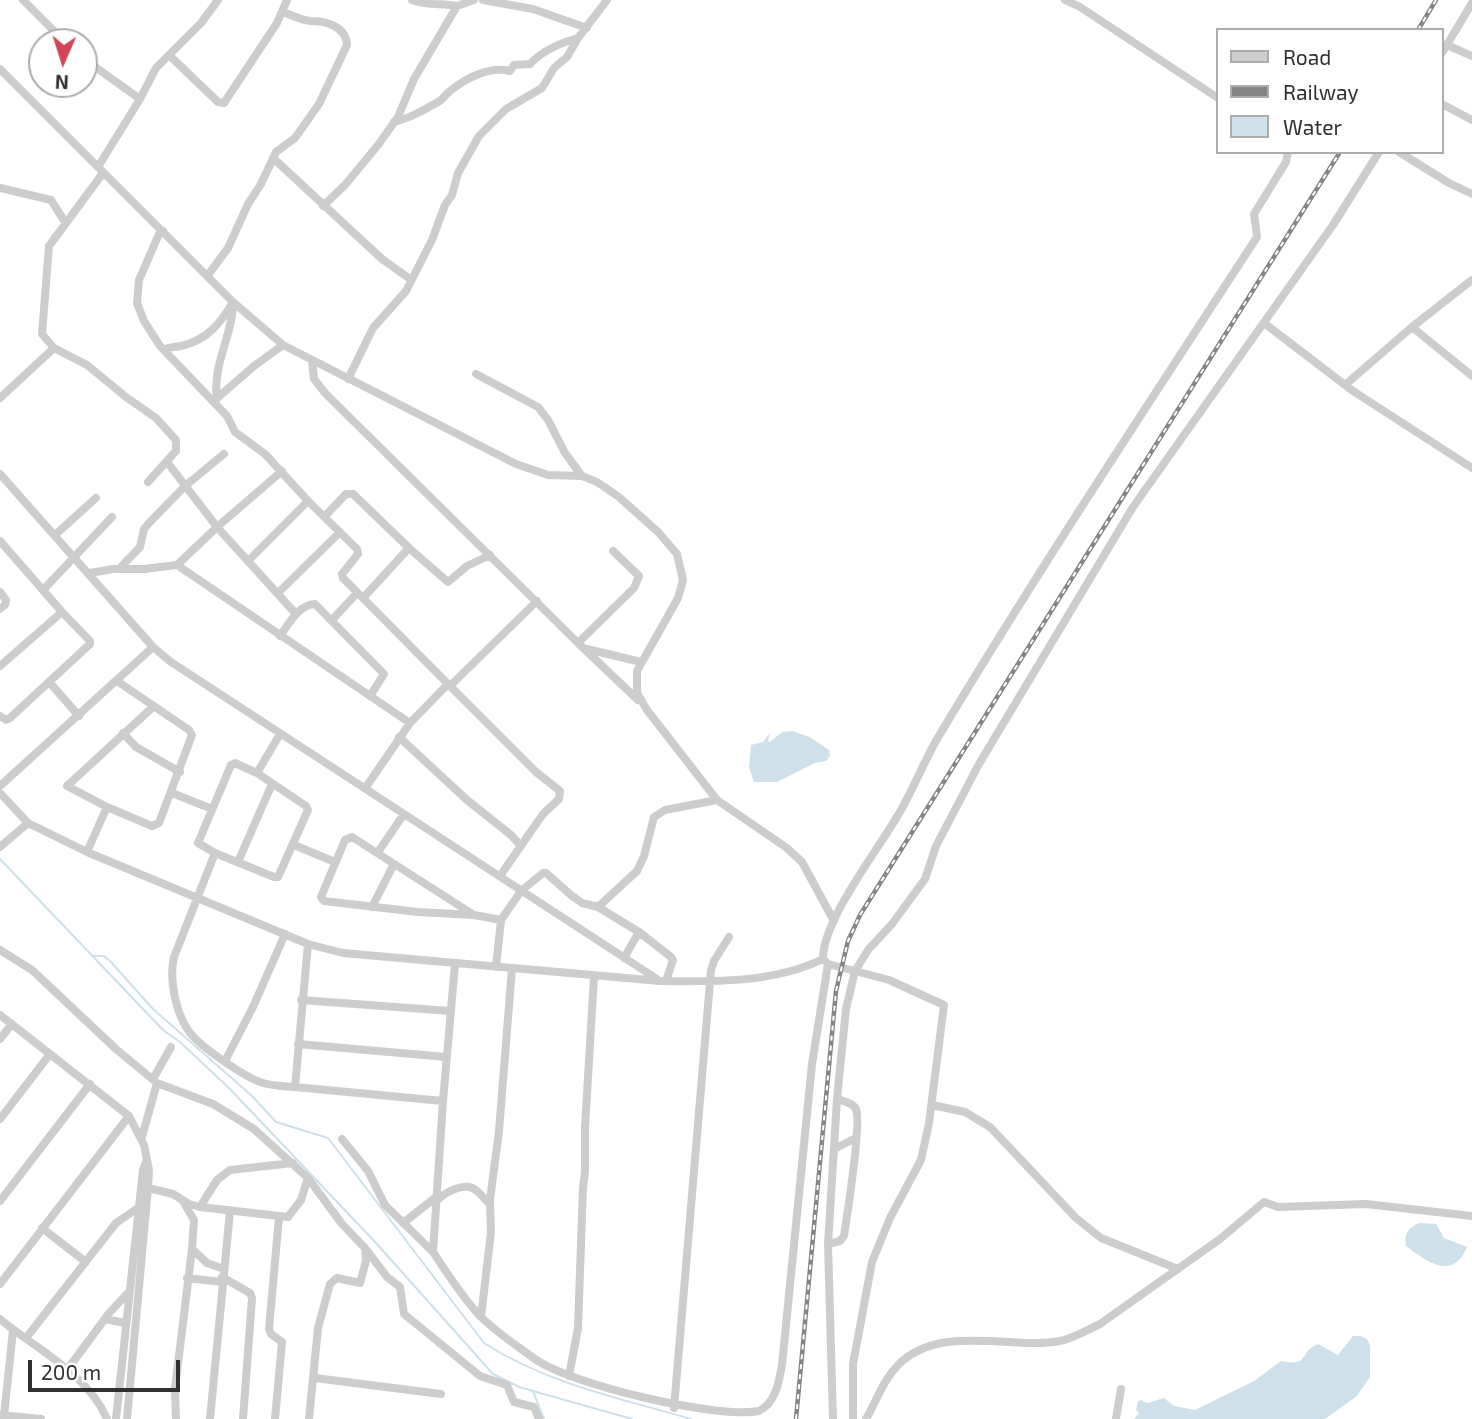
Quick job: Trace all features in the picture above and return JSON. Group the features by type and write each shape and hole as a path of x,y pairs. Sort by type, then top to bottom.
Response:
{"street":[{"path":"23,0 51,28"},
{"path":"148,482 176,452 177,444 156,418 87,365 54,348 42,334 47,254 54,236 101,170 156,68 201,23 218,0"},
{"path":"169,55 218,102 224,103 283,12 287,0"},
{"path":"412,0 429,5 442,3 457,6 474,0"},
{"path":"482,0 533,9 587,28"},
{"path":"348,379 373,328 400,299 432,240 445,205 454,190 458,173 479,135 506,108 542,88 554,68 570,53 607,0"},
{"path":"1065,0 1080,7 1216,97"},
{"path":"1472,4 1445,49 1472,56"},
{"path":"323,206 345,185 394,122 414,79 457,6"},
{"path":"208,275 228,248 248,204 280,147 295,138 318,104 347,45 345,34 338,28 323,21 304,19 283,12"},
{"path":"394,122 413,117 426,107 441,101 448,92 467,78 500,69 510,71 514,65 530,64 551,48 579,38"},
{"path":"0,69 233,302 283,345 516,464 548,475 582,476 597,481 620,497 667,540 677,554 683,580 678,598 637,671 637,693 641,701"},
{"path":"98,69 140,99"},
{"path":"1444,105 1472,120"},
{"path":"342,1139 368,1171 379,1196 433,1252 481,1317 536,1360 569,1376 674,1408 712,1416 749,1414 767,1405 779,1384 825,962 823,945 841,906 901,810 943,731 1087,499 1257,237 1254,214 1288,154"},
{"path":"834,1419 828,1244 837,1099 846,1009 855,971 868,950 892,924 925,879 936,846 979,764 1133,507 1333,225 1378,154"},
{"path":"1402,154 1472,194"},
{"path":"273,158 382,259 410,279"},
{"path":"0,188 51,200 65,222"},
{"path":"163,231 159,234 139,280 137,295 139,312 164,350 215,400 240,437 265,454 358,551 342,574 360,595 536,772 561,791 559,799 543,814 500,876"},
{"path":"1345,385 1472,280"},
{"path":"164,350 181,346 212,331 220,325 233,302"},
{"path":"215,400 215,384 233,318 233,302"},
{"path":"1264,323 1345,385 1472,468"},
{"path":"1412,327 1472,376"},
{"path":"215,400 283,345"},
{"path":"0,398 54,348"},
{"path":"312,361 314,379 325,393 581,646 641,701 717,800 787,848 802,862 834,921"},
{"path":"477,374 538,407 582,476"},
{"path":"118,569 140,547 144,529 149,523 186,486 225,454"},
{"path":"167,462 217,527 296,614"},
{"path":"90,573 177,565 282,471"},
{"path":"0,474 153,647 171,662 663,981"},
{"path":"325,516 346,494 353,494 448,582 467,566 490,555"},
{"path":"55,535 96,498"},
{"path":"248,561 308,501"},
{"path":"44,589 112,517"},
{"path":"278,593 340,532"},
{"path":"0,541 90,641 90,644 10,718 6,720 0,716"},
{"path":"332,620 409,548"},
{"path":"581,646 635,588 638,581 639,576 613,551"},
{"path":"177,565 410,723"},
{"path":"0,592 6,600 0,609"},
{"path":"366,788 410,723 537,601"},
{"path":"280,636 296,614 308,605 315,604 384,674 370,696"},
{"path":"0,666 62,612"},
{"path":"581,646 641,662"},
{"path":"0,786 153,647"},
{"path":"117,681 154,706 189,730 192,734 172,793 156,826 69,789 68,783 154,706"},
{"path":"50,682 79,716"},
{"path":"123,733 136,747 180,772"},
{"path":"257,773 280,734"},
{"path":"399,737 522,846"},
{"path":"240,763 272,784 308,810 278,877 215,853 198,843 232,765 240,763"},
{"path":"238,862 272,784"},
{"path":"0,793 28,823 87,852 308,944 343,953 594,976 710,982 825,962 889,980 944,1005 932,1105 921,1160 890,1218 872,1262 853,1364 853,1419"},
{"path":"172,793 212,809"},
{"path":"598,907 635,874 644,856 654,817 665,810 717,800"},
{"path":"87,852 107,807"},
{"path":"378,852 404,814"},
{"path":"0,846 28,823"},
{"path":"474,915 378,852 348,837 335,862 322,900 501,920"},
{"path":"294,845 335,862"},
{"path":"215,853 171,971 172,986 188,1031 225,1061 260,1082 443,1101"},
{"path":"372,907 394,864"},
{"path":"496,967 501,920 521,891 546,873 582,903 598,907 639,932 671,957 673,960 663,981"},
{"path":"624,958 639,932"},
{"path":"225,1061 253,1007 285,934"},
{"path":"674,1408 710,982 713,961 729,937"},
{"path":"295,1087 308,944"},
{"path":"0,950 32,970 116,1049 155,1081 214,1104 239,1118 293,1163 387,1277 401,1290 404,1314 480,1376 508,1385 514,1402 534,1407 539,1419"},
{"path":"433,1252 455,964"},
{"path":"481,1317 491,1232 490,1204 499,1131 512,968"},
{"path":"569,1376 578,1328 594,976"},
{"path":"301,1000 450,1011"},
{"path":"0,1015 130,1116 142,1137 148,1188 127,1419"},
{"path":"0,1039 12,1024"},
{"path":"298,1044 446,1057"},
{"path":"142,1137 155,1081 171,1047"},
{"path":"0,1119 50,1054"},
{"path":"0,1199 90,1084"},
{"path":"828,1244 840,1241 844,1236 856,1138 856,1109 837,1099"},
{"path":"932,1105 965,1112 990,1127 1076,1219 1101,1238 1178,1269"},
{"path":"0,1284 130,1116"},
{"path":"834,1149 856,1138"},
{"path":"116,1419 128,1293 146,1162"},
{"path":"200,1207 217,1180 230,1170 293,1163"},
{"path":"148,1188 173,1194 200,1207 288,1217 295,1210 306,1189 308,1178"},
{"path":"403,1223 447,1191 466,1188 477,1190 490,1204"},
{"path":"176,1419 175,1388 194,1220 181,1199"},
{"path":"866,1419 890,1374 910,1356 937,1346 967,1340 1029,1343 1063,1340 1100,1324 1220,1239 1264,1202 1278,1207 1390,1205 1472,1216"},
{"path":"26,1338 116,1223 138,1208"},
{"path":"210,1419 230,1211"},
{"path":"275,1419 282,1342 271,1334 269,1329 279,1217"},
{"path":"42,1228 86,1262"},
{"path":"309,1419 318,1328 330,1284 337,1278 360,1283 366,1262 365,1248"},
{"path":"192,1249 222,1276 250,1293 252,1298 243,1419"},
{"path":"187,1278 222,1276"},
{"path":"67,1370 105,1318 128,1293"},
{"path":"105,1318 125,1323"},
{"path":"0,1319 67,1370 92,1394 107,1419"},
{"path":"13,1330 2,1416 41,1419"},
{"path":"315,1378 441,1394"},
{"path":"1116,1419 1121,1389"}],"water":[{"path":"792,731 810,737 829,750 830,756 826,761 815,763 777,782 754,782 749,767 751,745 763,742 770,733 770,742 782,732"},
{"path":"1419,1223 1436,1224 1444,1238 1467,1247 1461,1258 1454,1264 1439,1265 1406,1246 1408,1232"},
{"path":"1353,1336 1367,1339 1370,1346 1370,1377 1357,1396 1325,1419 1134,1419 1139,1413 1136,1410 1138,1401 1147,1403 1164,1398 1174,1406 1195,1410 1254,1381 1281,1361 1301,1360 1318,1344 1338,1355"}],"waterway":[{"path":"0,859 163,1030 180,1042 229,1088 376,1243 493,1374 519,1387 632,1419"},
{"path":"94,956 104,956 110,961 153,1009 252,1096 276,1122 328,1138 484,1343 559,1380 691,1419"},
{"path":"533,1391 544,1419"}],"railway":[{"path":"1419,28 1436,0"},
{"path":"796,1419 836,991 848,941 860,915 1339,154"}]}
